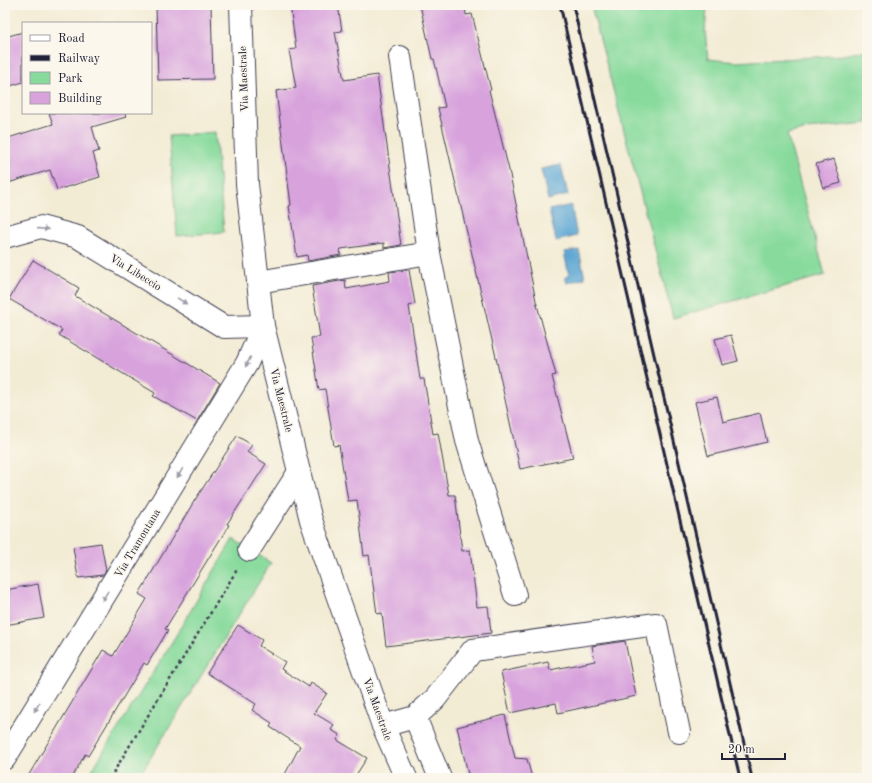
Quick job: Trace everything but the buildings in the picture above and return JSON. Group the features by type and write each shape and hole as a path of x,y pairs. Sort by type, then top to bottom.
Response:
{"street":[{"name":"Via Maestrale","path":"241,5 246,184 263,326 311,520 383,726 406,778"},
{"path":"400,57 429,253 467,441 515,595"},
{"name":"Via Libeccio","path":"5,237 40,227 78,237 224,327 263,326"},
{"path":"258,282 429,253"},
{"name":"Via Tramontana","path":"5,758 248,363 263,326"},
{"path":"249,550 300,472"},
{"path":"383,726 415,717 435,699 473,650 656,624 679,732"},
{"path":"415,717 440,778"}],"path":[{"path":"110,778 249,550"}],"green space":[{"path":"591,5 622,5 632,11 644,8 646,5 710,5 707,8 705,31 708,59 737,62 844,55 867,50 867,123 807,129 787,134 825,275 673,318"},
{"path":"215,132 224,232 177,236 169,136"},
{"path":"233,539 271,563 138,778 87,778 172,642"}],"water":[{"path":"561,165 568,195 548,200 541,169"},
{"path":"571,205 577,236 556,241 549,210"},
{"path":"579,250 585,278 567,283 565,277 569,276 564,252"}],"railway":[{"path":"560,5 740,778"},
{"path":"573,5 752,778"}]}
